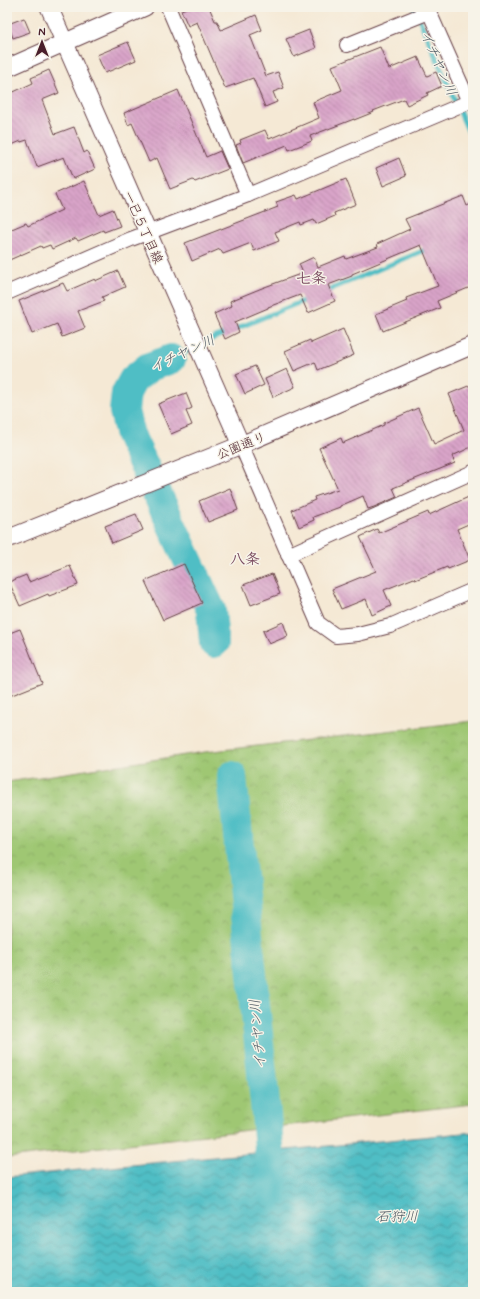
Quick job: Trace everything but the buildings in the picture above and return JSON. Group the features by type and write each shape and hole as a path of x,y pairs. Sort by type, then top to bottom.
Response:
{"street":[{"name":"一已５丁目線","path":"49,7 147,234 241,445"},
{"path":"7,68 145,7"},
{"path":"168,7 248,195"},
{"path":"7,293 131,239 248,195 471,101 428,9 347,45"},
{"name":"公園通り","path":"7,540 241,445 473,345"},
{"path":"241,445 318,623 336,636 358,634 390,626 473,590"},
{"path":"288,555 473,472"}],"green space":[{"path":"473,721 473,1104 7,1158 7,782 205,752"}],"water":[{"name":"石狩川","path":"473,1132 473,1292 7,1292 7,1177"}],"waterway":[{"name":"イチヤン川","path":"414,7 473,142"},
{"name":"イチヤン川","path":"324,292 430,248"},
{"name":"イチヤン川","path":"171,359 216,337 308,299"},
{"name":"イチヤン川","path":"171,359 149,367 133,380 126,393 124,411 130,435 211,610 214,643"},
{"name":"イチヤン川","path":"232,776 273,1192"}],"district":[{"name":"七条","path":"311,278"},
{"name":"八条","path":"245,559"}]}
